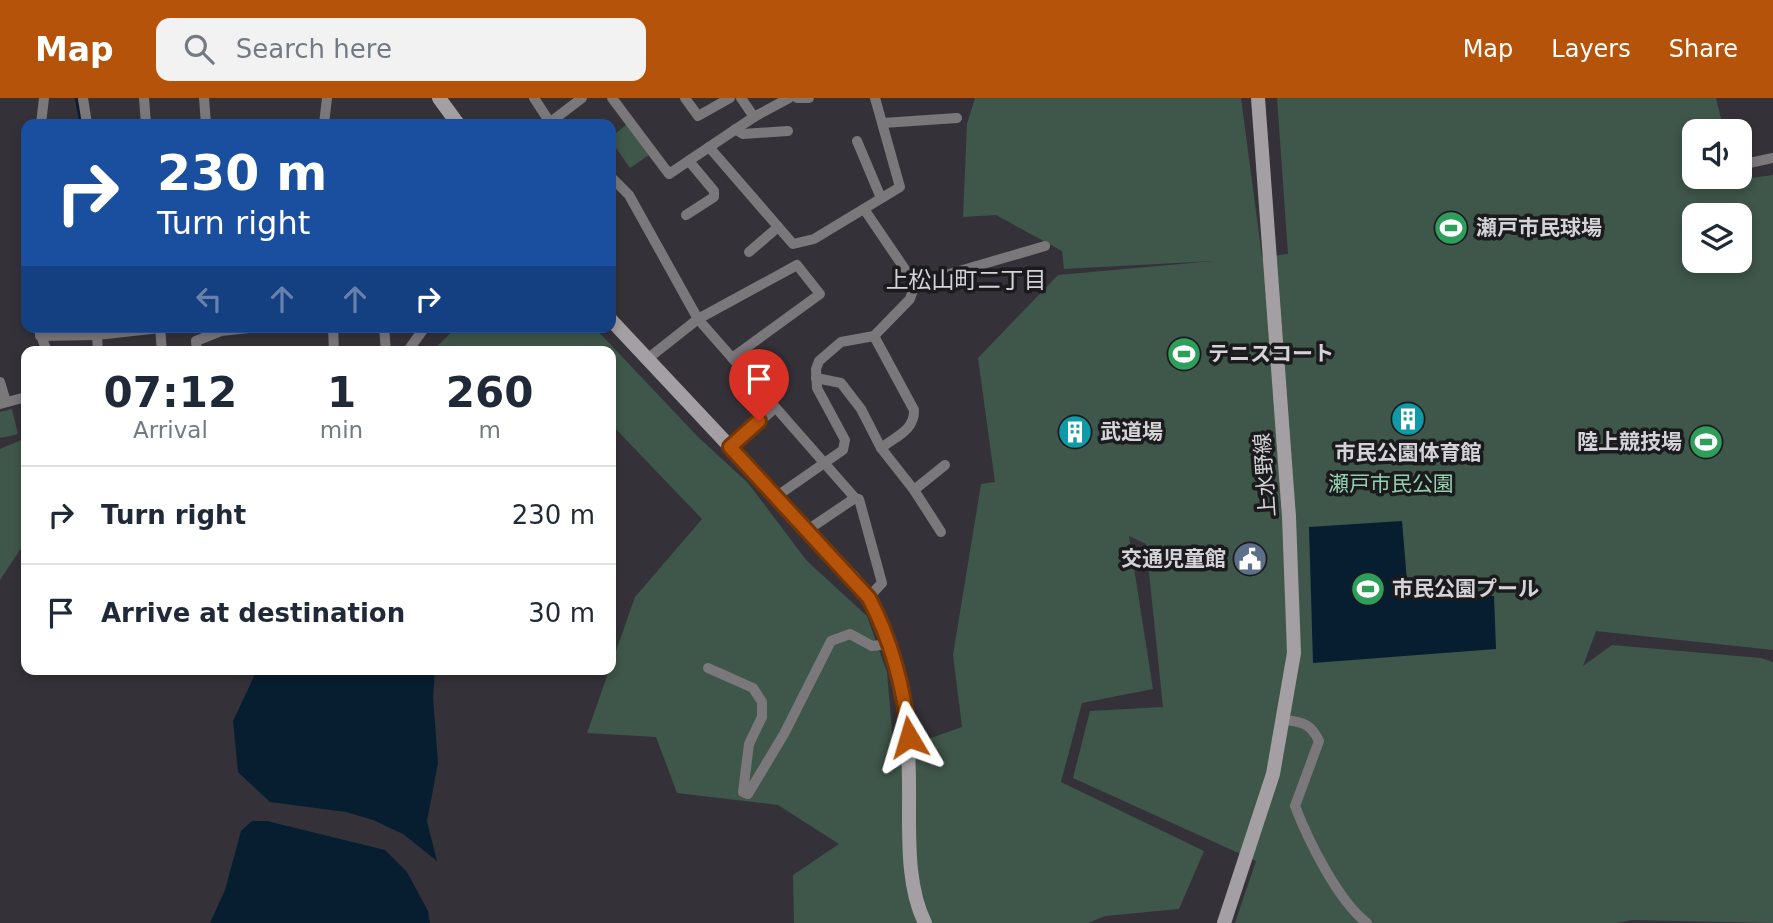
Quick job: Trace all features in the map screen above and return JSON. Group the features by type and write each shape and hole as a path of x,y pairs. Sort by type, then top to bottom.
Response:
{"street":[{"path":"42,119 44,98"},
{"path":"83,98 86,119"},
{"path":"145,98 146,119"},
{"path":"204,98 206,119"},
{"path":"325,119 327,98"},
{"path":"439,98 454,119"},
{"path":"534,98 547,119"},
{"path":"556,119 582,98"},
{"path":"612,98 669,174 735,129 789,98"},
{"path":"685,98 698,116 730,98"},
{"path":"741,98 754,117"},
{"path":"797,98 809,98"},
{"path":"709,147 793,244 814,239 900,187 875,98"},
{"name":"上水野線","path":"1224,923 1273,774 1294,653 1292,579 1258,98"},
{"path":"883,123 957,118"},
{"path":"735,129 743,134 788,131"},
{"path":"857,141 881,198"},
{"path":"1752,162 1773,158"},
{"path":"686,215 714,197 715,191 689,161"},
{"path":"616,182 629,195 698,319 774,409 855,498 859,499 882,583 869,598"},
{"path":"864,209 915,284"},
{"path":"749,252 778,227"},
{"path":"915,284 1045,246"},
{"path":"646,360 698,319 797,265 820,294 732,358"},
{"path":"777,496 843,450 845,440 817,388 819,361 841,342 874,336 910,299 915,284"},
{"path":"616,326 808,529 869,598 890,644 901,680 907,715 911,869 925,923"},
{"path":"68,333 115,333"},
{"path":"196,346 196,341 213,333"},
{"path":"97,335 98,346"},
{"path":"874,336 914,410 914,420 910,427 881,448"},
{"path":"816,378 841,383 861,409 881,448 914,490 941,532"},
{"path":"0,383 3,403 21,398"},
{"path":"730,447 774,409"},
{"path":"914,490 945,465"},
{"path":"808,529 855,498"},
{"path":"708,668 753,688 762,702 762,717 749,744 747,755 743,792 748,794 784,734 831,641 850,634 872,646 890,644"},
{"path":"1284,720 1304,723 1314,729 1319,741 1295,806 1304,829 1341,895 1355,914 1367,923"}],"green space":[{"name":"瀬戸市民公園","path":"975,98 1241,98 1262,257 1288,254 1277,98 1716,98 1721,119 1682,119 1682,189 1752,189 1752,178 1773,175 1773,650 1596,631 1583,666 1612,645 1761,658 1773,662 1773,923 1632,920 1616,923 1235,923 1256,861 1073,778 1090,711 1163,707 1146,544 1129,536 1153,689 1082,703 1061,782 1204,851 1179,909 1105,916 1088,923 794,923 793,875 839,844 778,805 677,793 656,737 587,733 607,675 616,675 616,651 635,597 702,519 616,429 616,350 698,437 748,483 807,561 867,616 887,672 893,743 928,739 962,727 953,655 981,484 995,482 978,358 1058,275 1213,261 1064,269 1062,251 996,215 963,217 967,124"},
{"path":"626,125 649,155 630,168 616,148 616,133"},
{"name":"瀬戸市民公園","path":"451,333 600,333 612,346 437,346"},
{"path":"12,409 18,434 0,438 0,412"},
{"path":"21,440 21,548 0,580 0,449"}],"water":[{"name":"市民公園プール","path":"1402,521 1407,581 1423,580 1427,600 1494,596 1496,649 1313,663 1309,527"},
{"path":"255,675 435,675 433,697 438,763 427,821 437,861 403,834 373,820 346,812 270,802 238,772 233,721"},
{"path":"252,821 267,821 385,850 407,872 428,911 430,923 210,923 225,890 241,831"}],"waterway":[{"path":"76,98 80,119"}],"place":[{"name":"瀬戸市民球場","path":"1451,228"},
{"name":"テニスコート","path":"1184,354"},
{"name":"市民公園体育館","path":"1408,419"},
{"name":"武道場","path":"1075,432"},
{"name":"陸上競技場","path":"1706,442"},
{"name":"交通児童館","path":"1250,559"},
{"name":"市民公園プール","path":"1368,589"}],"district":[{"name":"上松山町二丁目","path":"966,280"}],"route":[{"path":"759,421 730,447 869,598 883,625 901,680 909,737"}]}
